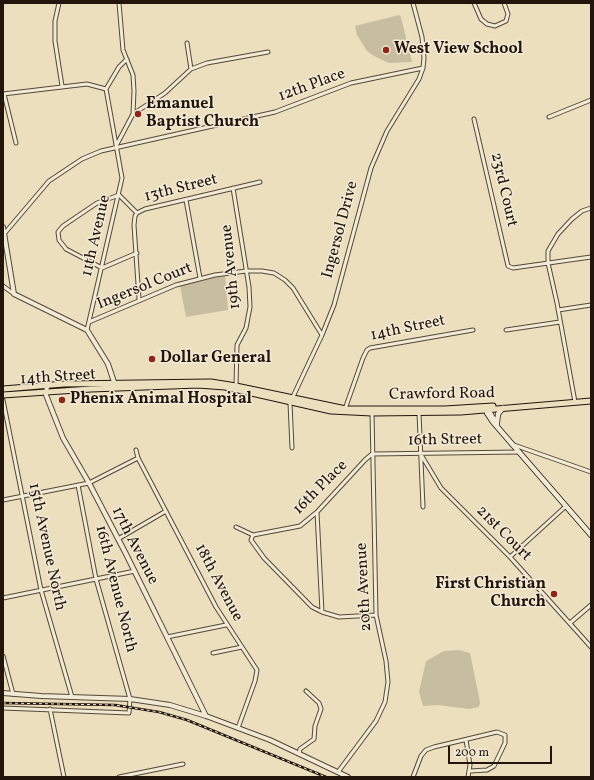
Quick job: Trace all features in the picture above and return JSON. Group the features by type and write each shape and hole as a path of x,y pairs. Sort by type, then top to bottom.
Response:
{"main road":[{"name":"Crawford Road","path":"114,385 191,382 236,388 291,401 344,411 476,411 487,409"},
{"name":"14th Street","path":"3,389 47,386 114,385"},
{"name":"14th Street","path":"3,395 114,385"},
{"path":"498,427 497,418 503,408 591,401"},
{"name":"Crawford Road","path":"419,411 503,408"},
{"path":"487,409 498,427"},
{"path":"487,409 491,420"},
{"path":"476,411 491,420 498,427 591,535"}],"street":[{"path":"59,3 55,21 55,41 62,86"},
{"path":"119,3 122,44 133,75 133,114"},
{"path":"413,3 422,37 424,58 423,68"},
{"path":"474,3 481,19 487,24 495,26 506,21 508,14 504,3"},
{"path":"187,43 191,69"},
{"path":"116,147 133,114 165,93 191,69 207,64 268,52"},
{"path":"116,147 106,89 127,59"},
{"name":"12th Place","path":"4,234 34,196 49,181 82,159 116,147 275,112 351,83 423,68"},
{"name":"Ingersol Drive","path":"291,401 322,335 334,305 365,187 378,149 387,131 419,79 423,68"},
{"path":"16,142 4,94 87,84 106,89"},
{"path":"549,117 591,100"},
{"name":"23rd Court","path":"474,119 508,266 513,268 548,263"},
{"name":"11th Avenue","path":"87,330 122,178 116,147"},
{"name":"13th Street","path":"118,195 137,213 145,209 260,182"},
{"name":"19th Avenue","path":"233,188 246,270 249,313 246,328 237,345 236,388"},
{"path":"118,195 97,203 63,226 58,232 60,244 66,249 102,268 137,253"},
{"path":"186,200 200,278"},
{"path":"575,402 548,263 549,248 558,234 572,219 591,208"},
{"path":"137,213 134,221 139,300"},
{"path":"3,227 14,294"},
{"path":"548,263 591,257"},
{"name":"Ingersol Court","path":"89,322 139,300 200,278 246,270 274,273 284,280 293,288 322,335"},
{"name":"Ingersol Court","path":"3,286 14,294 87,330"},
{"path":"558,310 591,305"},
{"path":"506,330 560,322"},
{"path":"87,330 108,364 114,385"},
{"name":"14th Street","path":"356,363 361,364 364,354 370,348 473,330"},
{"path":"344,411 361,364"},
{"name":"17th Avenue","path":"47,386 46,392 53,415 63,438 89,483 135,571 206,716"},
{"name":"15th Avenue North","path":"3,400 41,590 72,697"},
{"path":"291,401 292,448"},
{"name":"20th Avenue","path":"338,772 376,721 385,702 388,682 386,661 376,615 372,411"},
{"path":"419,411 423,507"},
{"path":"514,446 591,472"},
{"name":"18th Avenue","path":"136,450 138,458 226,625 255,666 257,674 238,728"},
{"name":"16th Street","path":"372,454 519,452"},
{"name":"21st Court","path":"420,453 441,488 510,557 591,647"},
{"name":"16th Place","path":"252,536 300,526 317,512 372,454"},
{"path":"3,500 89,483 138,458"},
{"name":"16th Avenue North","path":"50,709 129,713 130,699 96,579 78,485"},
{"path":"510,557 566,506"},
{"path":"118,539 166,511"},
{"path":"317,512 322,612"},
{"path":"236,527 252,536 251,540 253,544 277,573 306,601 322,612 339,617 376,615"},
{"path":"3,598 135,571"},
{"path":"570,623 591,605"},
{"path":"167,637 226,625"},
{"path":"213,653 242,647"},
{"path":"3,656 13,694"},
{"path":"299,754 300,749 314,739 315,726 321,709 319,702 306,691"},
{"path":"3,693 130,699 158,702 206,716 238,728 348,777"},
{"path":"3,708 50,709 64,777"},
{"path":"413,777 421,756 426,750 497,732 505,735 506,739 494,766 487,770 470,771"},
{"path":"466,740 470,760 470,771 468,777"},
{"path":"119,777 183,764"}],"shaded area":[{"path":"399,15 401,17 412,62 389,63 367,51 357,35 355,26"},
{"path":"225,275 228,310 186,317 180,286"},
{"path":"459,650 470,653 480,702 479,707 469,709 438,705 423,706 419,692 426,661 444,651"}],"railway":[{"path":"3,703 115,705 159,712 187,720 326,777"}],"place":[{"name":"West View School","path":"386,50"},
{"name":"Emanuel Baptist Church","path":"138,114"},
{"name":"Dollar General","path":"152,359"},
{"name":"Phenix Animal Hospital","path":"62,400"},
{"name":"First Christian Church","path":"554,594"}]}
